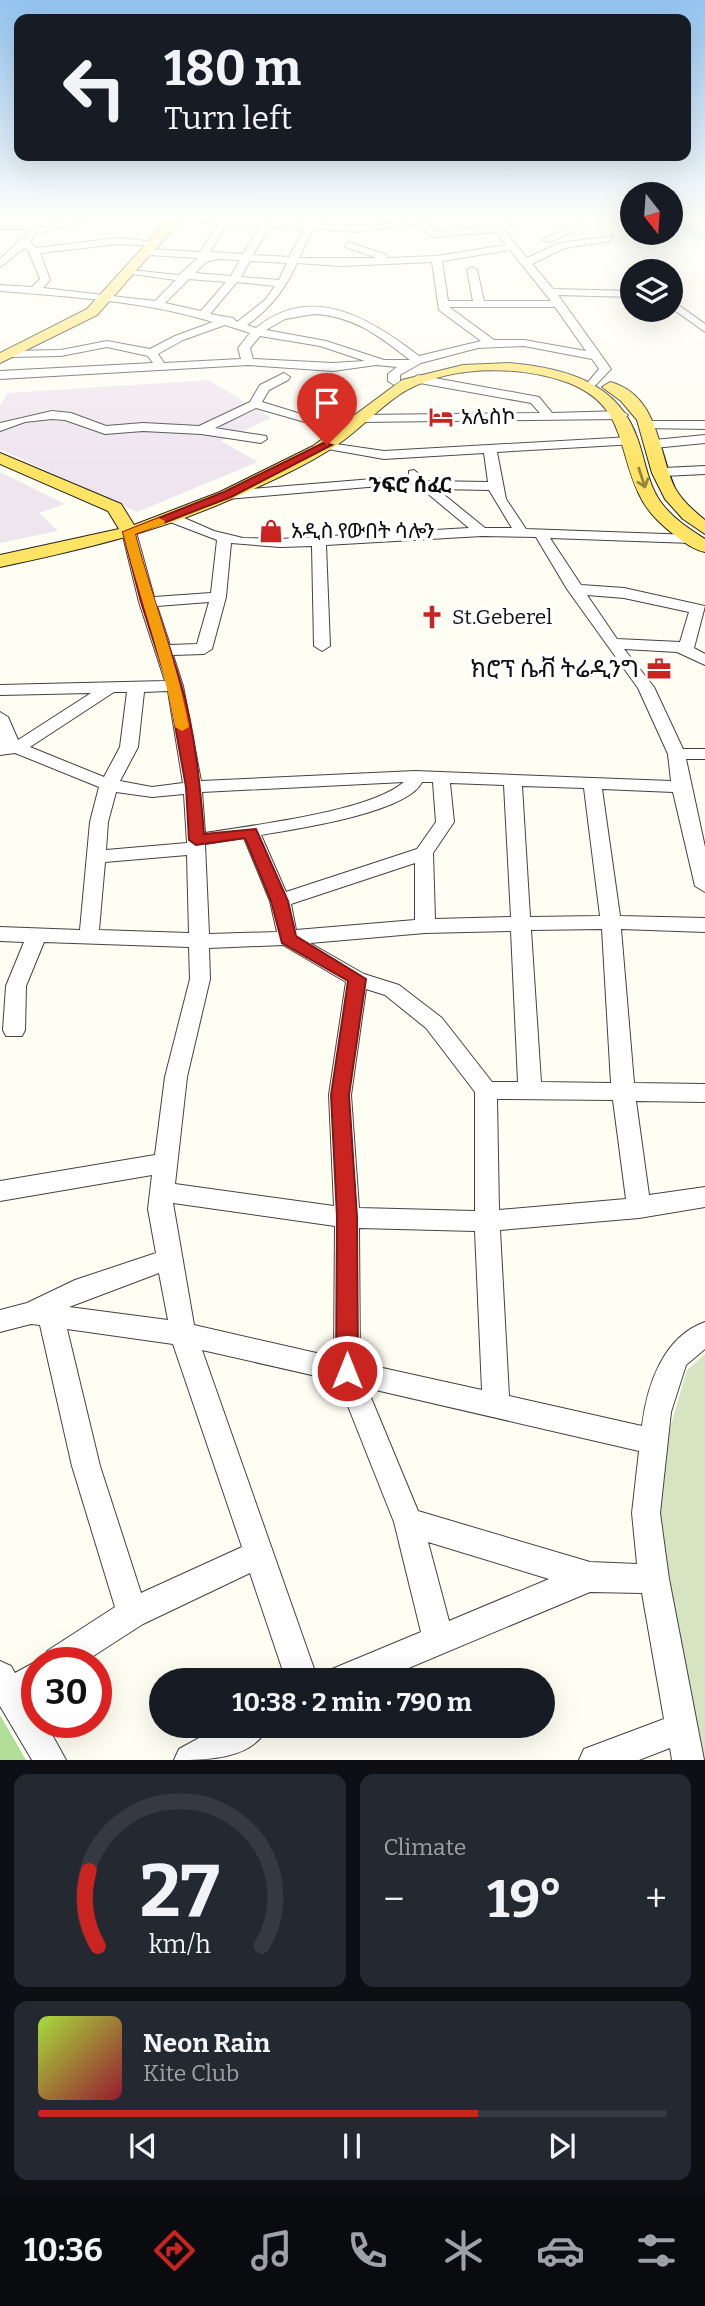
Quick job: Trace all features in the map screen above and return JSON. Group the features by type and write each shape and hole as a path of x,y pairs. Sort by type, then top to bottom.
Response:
{"main road":[{"path":"5,357 85,317 103,302"},
{"path":"0,458 115,508 171,513 336,429 394,381 431,369 509,363 593,373 620,392 645,416 674,499 701,538"},
{"path":"0,561 127,528 228,495 327,445 363,419 395,388 418,379 448,372 490,369 593,373"},
{"path":"593,373 622,415 651,501 671,523 701,538"},
{"path":"115,508 127,528"},
{"path":"88,532 115,508"},
{"path":"0,551 88,532 127,528"}],"street":[{"path":"144,302 208,311 260,313"},
{"path":"208,311 216,302"},
{"path":"5,357 61,354 107,344 152,353 179,338 260,313 269,302"},
{"path":"491,343 444,310 443,304 560,304 593,373"},
{"path":"208,311 258,332 322,343 383,363"},
{"path":"683,312 705,329"},
{"path":"248,362 244,348 258,332 284,314 330,313 362,321 413,362"},
{"path":"394,381 394,374 413,362 448,349 491,343 524,343 593,373"},
{"path":"152,353 160,365"},
{"path":"0,375 248,362 333,367 413,362"},
{"path":"201,430 255,404 264,388 284,377"},
{"path":"418,379 535,400 549,417"},
{"path":"255,404 336,429"},
{"path":"0,427 23,419 52,415 67,416 105,430 143,427 201,430 261,439"},
{"path":"363,419 622,415"},
{"path":"246,435 287,416"},
{"path":"649,425 705,425"},
{"path":"654,444 705,439"},
{"path":"327,445 384,455 631,441"},
{"path":"490,449 499,499 522,533"},
{"path":"384,455 422,482 482,532"},
{"path":"663,472 705,470"},
{"path":"228,495 422,482 495,486"},
{"path":"171,513 224,538 255,542 482,532 701,538"},
{"path":"127,528 147,602 175,686 193,787 197,844 200,979 176,1077 160,1209 183,1334 298,1668"},
{"path":"540,533 574,589 646,687 677,754 681,787 705,886"},
{"path":"165,650 204,649 218,597 224,538"},
{"path":"319,541 323,646"},
{"path":"574,589 624,593 701,610 685,648"},
{"path":"147,602 218,597"},
{"path":"612,644 685,648 705,660"},
{"path":"0,690 107,690 175,686"},
{"path":"89,936 99,822 109,785 129,747 136,689"},
{"path":"10,749 107,690"},
{"path":"0,717 10,749"},
{"path":"10,749 109,785 152,792 193,787 415,776 681,787"},
{"path":"677,754 705,754"},
{"path":"95,857 197,844 251,833 393,797 412,786 415,776"},
{"path":"425,926 424,853 445,822 441,777"},
{"path":"513,781 530,1089"},
{"path":"592,783 611,922 623,1091 639,1208"},
{"path":"251,833 279,901 288,939 330,966 357,979 392,990 424,1015 486,1090 487,1221 496,1406"},
{"path":"279,901 424,853"},
{"path":"0,934 38,933 201,943 288,939 425,926 611,922 705,925"},
{"path":"14,1030 16,986 38,933"},
{"path":"330,966 335,935"},
{"path":"357,979 340,1095 347,1217 347,1371 408,1522 439,1641"},
{"path":"486,1090 705,1093"},
{"path":"0,1191 165,1163"},
{"path":"161,1192 347,1217 487,1221 639,1208 705,1197"},
{"path":"41,1315 84,1288 169,1259"},
{"path":"41,1315 132,1613"},
{"path":"0,1321 41,1315 183,1334 654,1442"},
{"path":"688,1760 654,1579 646,1513 657,1412 675,1358 705,1334"},
{"path":"408,1522 590,1577 654,1579"},
{"path":"81,1647 132,1613 259,1554"},
{"path":"373,1668 590,1577"},
{"path":"16,1683 50,1760"},
{"path":"595,1760 682,1728"},
{"path":"190,1760 229,1738"}],"shaded area":[{"path":"209,380 271,418 221,441 258,462 137,512 0,449 0,406 7,393"},
{"path":"0,472 65,504 39,513 58,531 0,543"}],"green space":[{"path":"705,1354 705,1760 702,1760 658,1515 667,1438 687,1370"},
{"path":"0,1715 26,1760 0,1760"}],"slow traffic":[{"path":"159,521 129,532 131,548 152,620 165,650 175,686 182,727"}],"place":[{"name":"አሌስኮ","path":"441,417"},
{"name":"አዲስ የውበት ሳሎን","path":"271,531"},
{"name":"St.Geberel","path":"432,617"},
{"name":"ክሮፕ ሴቭ ትሬዲንግ","path":"659,669"}],"district":[{"name":"ንፍሮ ሰፈር","path":"410,485"}],"route":[{"path":"327,445 228,495 129,532 131,548 152,620 165,650 175,686 193,787 196,840 251,833 279,901 288,939 330,966 357,979 340,1095 347,1217 347,1371"}]}
